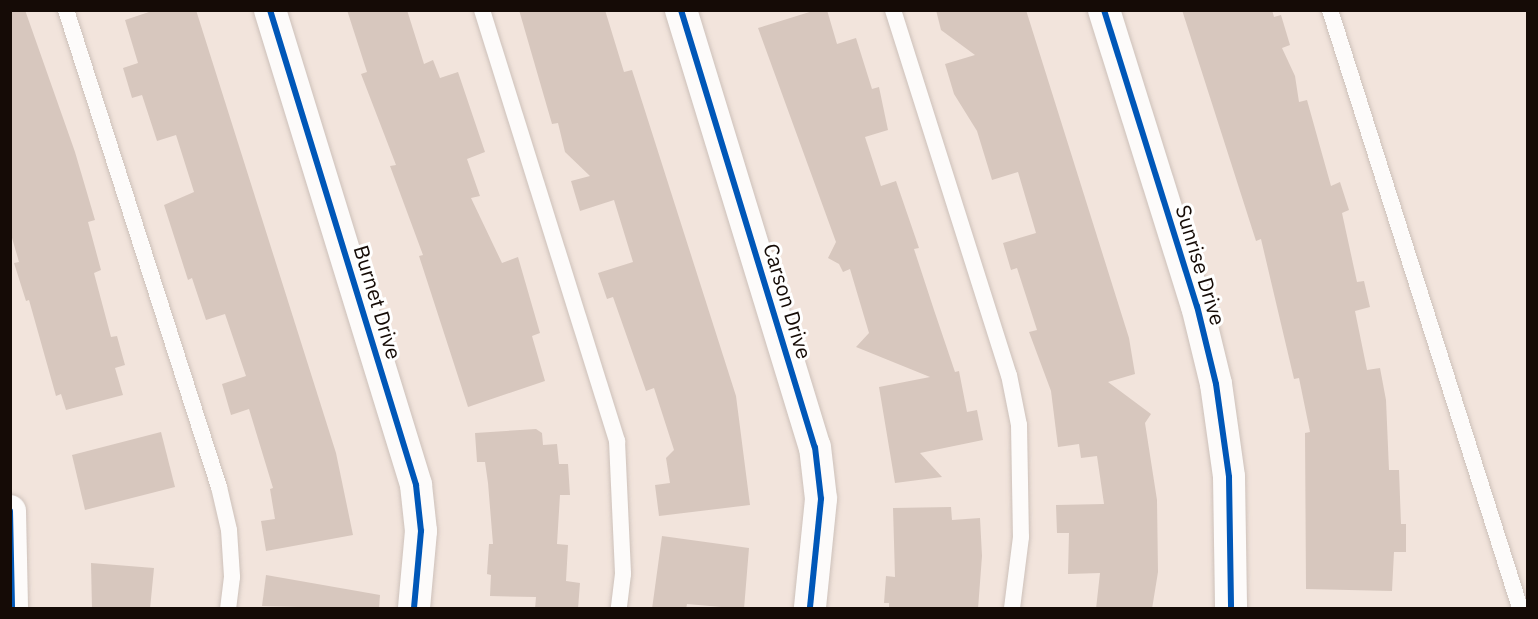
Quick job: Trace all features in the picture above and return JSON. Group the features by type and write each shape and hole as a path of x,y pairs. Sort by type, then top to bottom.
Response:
{"street":[{"name":"Burnet Drive","path":"270,10 416,485 422,531 414,609"},
{"name":"Carson Drive","path":"681,10 815,447 821,499 810,609"},
{"name":"Sunrise Drive","path":"1104,10 1197,306 1216,384 1229,477 1231,609"},
{"path":"10,511 12,609"}],"lane":[{"path":"66,10 219,487 229,530 232,577 228,609"},
{"path":"482,10 617,441 623,574 620,609"},
{"path":"893,10 1005,365 1019,424 1021,537 1012,609"},
{"path":"1330,10 1520,609"}],"building":[{"path":"10,10 25,10 75,152 95,220 88,222 101,270 94,273 111,337 117,336 125,365 115,368 123,395 66,410 61,394 56,396 29,300 26,301 14,263 19,262 10,231"},
{"path":"155,10 196,10 336,453 353,535 266,551 261,521 275,519 270,489 273,488 249,409 231,415 222,384 246,376 225,314 206,320 192,278 188,280 164,205 194,192 176,135 157,141 142,95 132,98 123,68 138,63 125,20"},
{"path":"347,10 407,10 424,64 433,60 440,78 458,72 485,152 467,159 480,196 471,198 502,263 518,257 540,333 532,336 545,381 468,407 419,256 423,255 390,166 396,165 361,74 367,72"},
{"path":"519,10 605,10 624,72 632,70 736,396 750,505 659,516 655,485 670,483 666,458 674,450 654,388 646,391 613,297 607,299 598,273 633,262 614,200 580,211 571,181 590,176 565,152 558,123 552,124"},
{"path":"816,10 827,10 837,44 856,38 872,89 879,87 888,130 865,137 881,186 896,181 919,248 914,249 934,310 955,372 959,371 967,412 977,410 983,440 920,453 942,477 895,483 879,387 930,377 856,347 869,333 850,269 843,272 839,264 828,258 836,242 758,28"},
{"path":"936,10 1026,10 1129,338 1135,374 1108,382 1151,414 1145,423 1157,500 1158,572 1152,609 1096,609 1100,573 1068,574 1069,533 1057,533 1056,505 1104,504 1097,456 1081,458 1079,444 1058,447 1051,391 1029,332 1037,330 1017,268 1011,270 1003,243 1036,233 1018,172 992,180 977,131 954,94 945,64 975,55 941,30"},
{"path":"1182,10 1272,10 1274,17 1281,15 1290,45 1282,48 1295,76 1299,102 1307,100 1331,186 1340,182 1349,210 1342,213 1357,282 1364,281 1370,307 1355,311 1367,370 1380,368 1386,400 1389,470 1399,470 1401,524 1406,524 1406,552 1394,552 1392,591 1306,589 1305,433 1310,432 1299,378 1294,379 1261,239 1256,241"},
{"path":"536,429 542,433 543,445 557,444 559,464 568,464 570,495 560,495 557,544 568,545 566,581 580,583 578,609 535,609 536,597 490,596 491,575 487,574 489,544 493,544 488,483 485,462 477,462 475,433"},
{"path":"161,432 175,487 85,510 72,455"},
{"path":"951,507 952,520 980,518 982,556 978,609 889,609 889,603 884,603 886,576 895,577 893,508"},
{"path":"662,536 749,548 744,609 687,604 686,609 652,609"},
{"path":"91,563 154,568 150,609 92,609"},
{"path":"266,575 380,595 379,609 262,606"}],"cycle path":[{"path":"270,10 416,485 421,531 414,608"},
{"path":"681,10 815,447 821,499 810,608"},
{"path":"1104,10 1197,306 1216,384 1229,477 1231,608"},
{"path":"10,511 12,608"}]}
